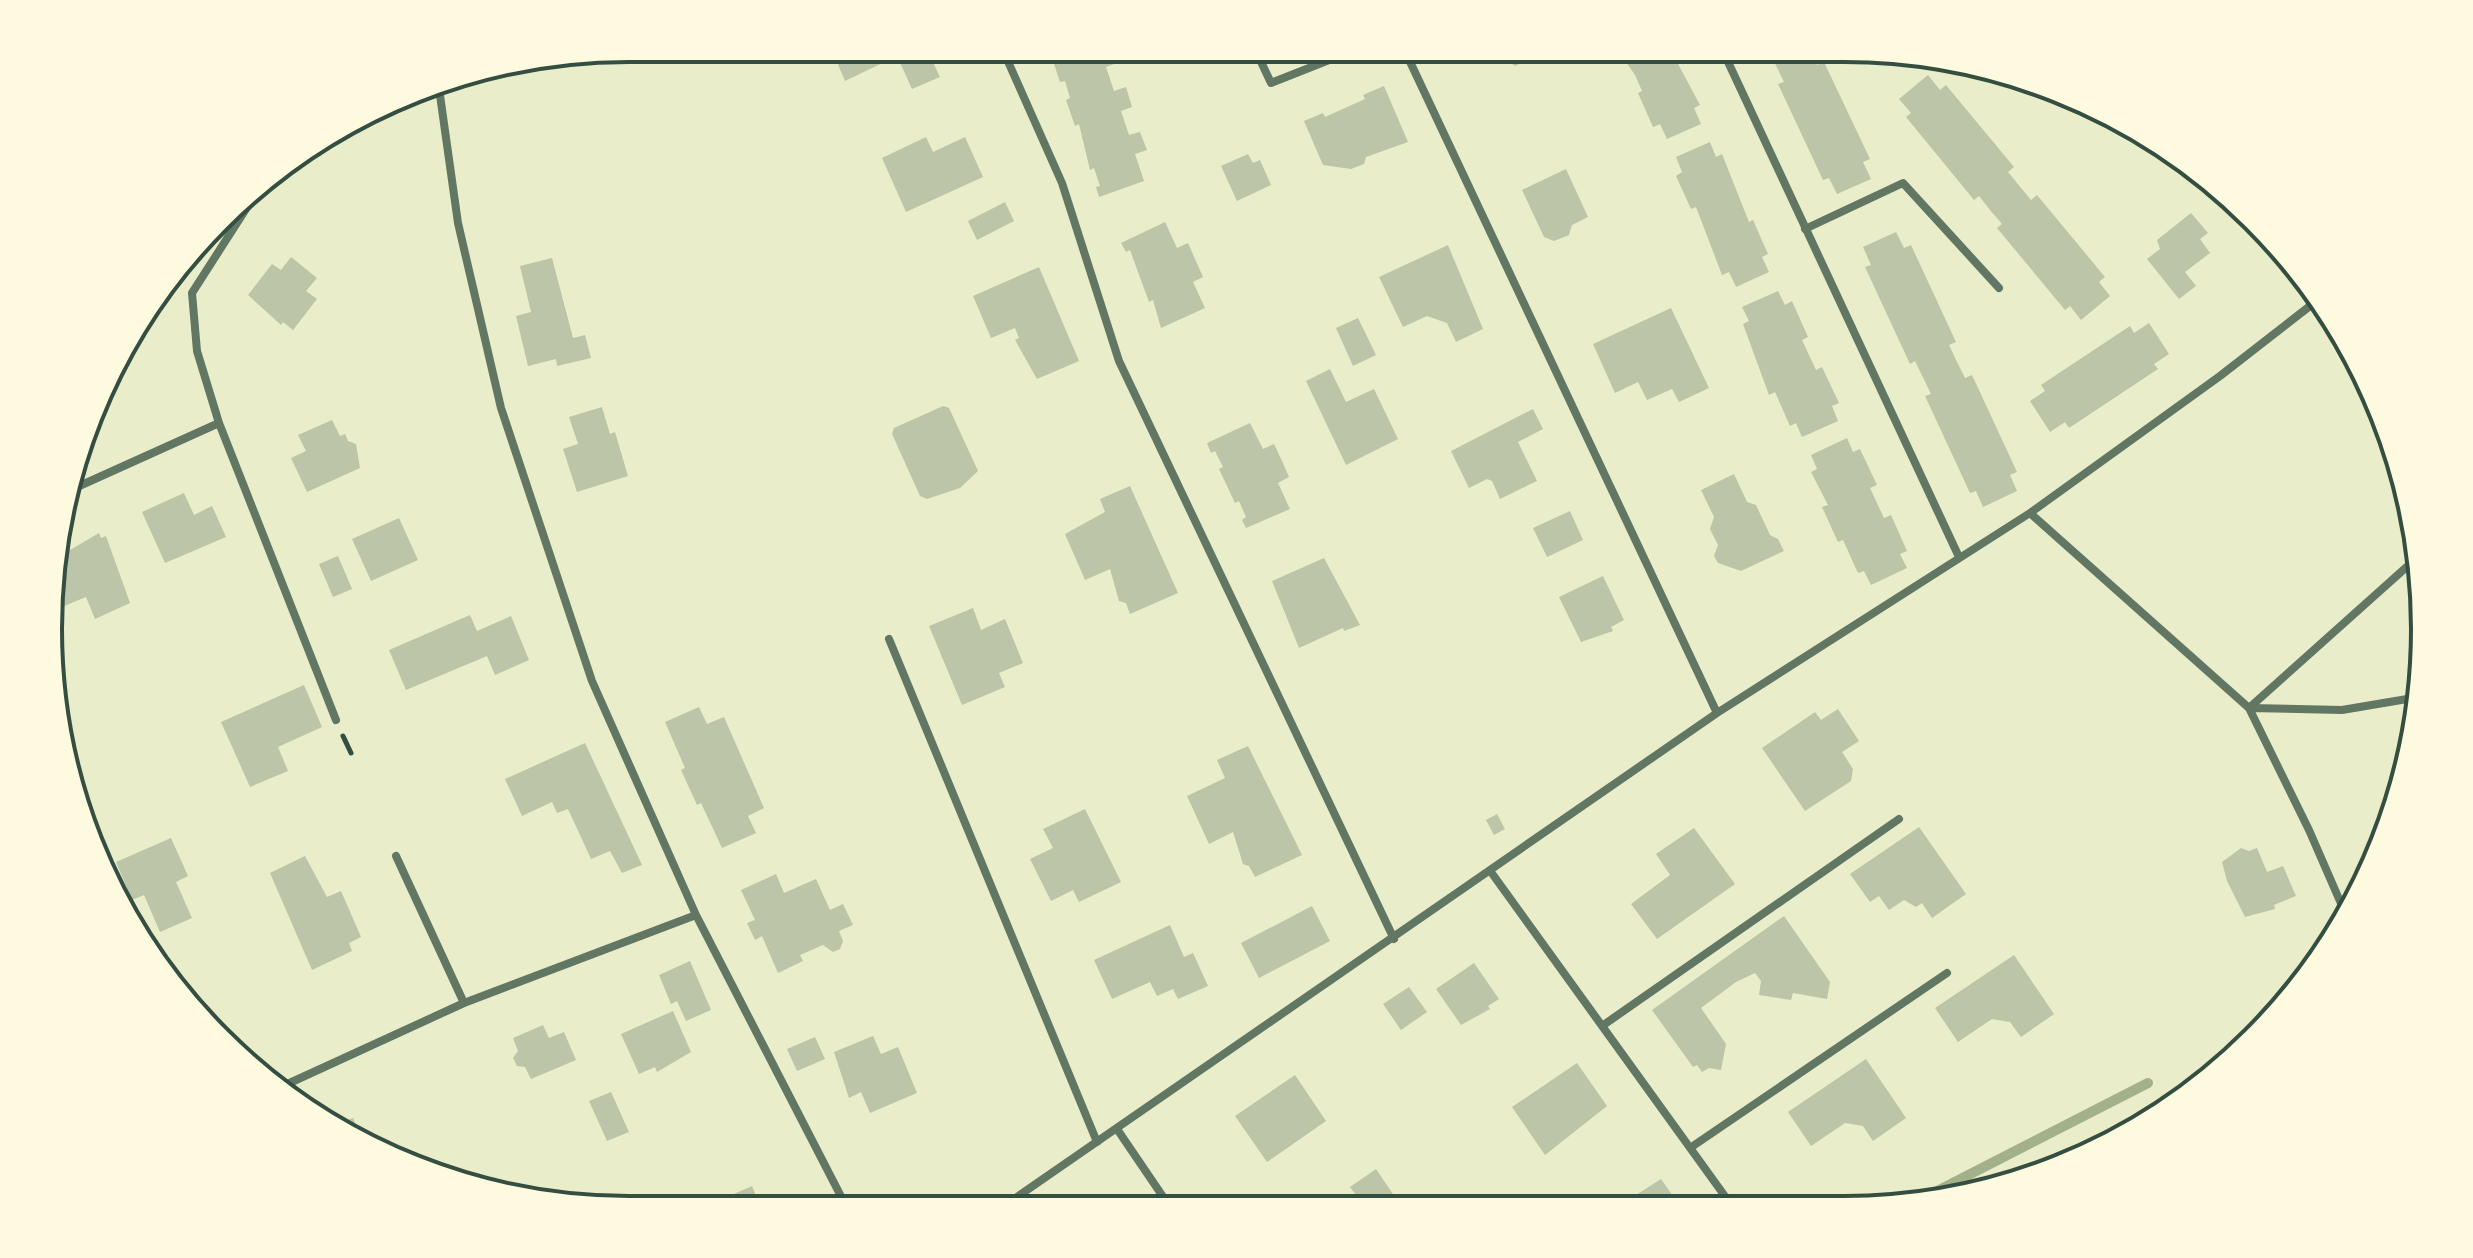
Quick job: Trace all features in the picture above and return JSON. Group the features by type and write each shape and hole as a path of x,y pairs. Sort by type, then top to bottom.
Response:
{"street":[{"path":"1008,62 1062,183 1119,361 1394,939"},
{"path":"1261,62 1271,83 1324,62"},
{"path":"1410,62 1717,713"},
{"path":"1728,62 1959,557"},
{"path":"440,95 458,223 501,408 592,681 696,915 841,1196"},
{"path":"1805,229 1903,183 1999,288"},
{"path":"242,215 192,293 197,351 219,423 336,720"},
{"path":"1018,1196 1717,713 2030,513 2220,376 2310,306"},
{"path":"80,486 219,423"},
{"path":"2030,513 2249,708 2340,902"},
{"path":"2249,708 2407,566"},
{"path":"889,639 1097,1142"},
{"path":"2249,708 2342,710 2406,699"},
{"path":"1602,1026 1899,819"},
{"path":"396,856 464,1003"},
{"path":"1491,872 1725,1196"},
{"path":"290,1083 464,1003 696,915"},
{"path":"1690,1148 1947,973"},
{"path":"1117,1129 1163,1196"}],"building":[{"path":"837,62 885,62 845,81"},
{"path":"900,62 933,62 940,77 912,89"},
{"path":"1117,62 1106,67 1114,91 1126,87 1132,107 1121,111 1129,135 1140,132 1147,150 1135,154 1144,181 1099,197 1096,187 1100,186 1094,168 1090,170 1079,124 1075,126 1066,100 1070,98 1065,81 1060,82 1054,64"},
{"path":"1626,62 1677,62 1700,105 1694,108 1701,124 1667,139 1660,124 1653,127 1638,93 1642,91"},
{"path":"1774,62 1816,62 1817,65 1824,62 1870,159 1863,162 1871,179 1837,194 1829,178 1823,180 1778,84 1784,82"},
{"path":"1928,75 1940,90 1946,85 2014,167 2008,172 2031,200 2037,195 2105,277 2099,282 2110,296 2081,320 2070,306 2065,310 1997,228 2002,224 1979,196 1974,200 1906,117 1911,113 1899,99"},
{"path":"1384,86 1408,142 1366,157 1364,164 1351,169 1323,165 1304,121 1323,113 1325,117 1365,99 1363,95"},
{"path":"926,137 933,152 965,137 983,177 906,212 882,158"},
{"path":"1710,142 1716,157 1722,154 1749,222 1753,220 1768,254 1762,257 1769,272 1736,287 1729,272 1722,275 1696,207 1691,209 1676,176 1682,172 1676,157"},
{"path":"1248,154 1253,163 1260,160 1271,185 1237,201 1221,166"},
{"path":"1566,169 1588,217 1572,225 1569,235 1554,241 1544,237 1522,190"},
{"path":"1005,202 1014,221 977,240 968,221"},
{"path":"2191,213 2208,233 2200,239 2210,253 2185,272 2196,286 2179,299 2147,259 2160,249 2157,240"},
{"path":"1165,222 1177,248 1188,243 1203,277 1193,282 1205,308 1161,328 1153,300 1149,302 1130,250 1126,252 1121,243"},
{"path":"1896,232 1904,248 1911,245 1956,342 1949,345 1965,378 1972,375 2017,472 2010,475 2017,491 1983,507 1976,491 1970,493 1925,396 1931,394 1915,361 1910,364 1865,267 1871,265 1863,247"},
{"path":"1448,245 1483,329 1456,342 1447,323 1427,316 1403,327 1379,277"},
{"path":"291,257 317,278 306,291 317,299 293,330 283,322 281,325 248,295 272,264 281,270"},
{"path":"552,258 573,338 585,335 591,358 557,366 556,359 528,366 516,316 531,312 520,266"},
{"path":"1039,267 1079,361 1037,379 1015,340 1019,338 1015,328 991,338 973,296"},
{"path":"1778,291 1785,305 1792,301 1808,337 1802,340 1816,370 1822,367 1839,403 1832,406 1838,421 1802,437 1796,423 1790,426 1775,392 1769,395 1743,324 1749,321 1742,307"},
{"path":"1671,308 1709,388 1679,402 1672,389 1647,400 1638,382 1615,393 1593,344"},
{"path":"1358,318 1376,355 1353,366 1336,328"},
{"path":"2149,323 2169,354 2154,364 2158,369 2069,428 2065,422 2050,432 2030,401 2045,391 2041,385 2130,326 2134,333"},
{"path":"1330,369 1346,402 1374,389 1398,439 1346,465 1306,381"},
{"path":"943,406 949,408 978,471 960,488 927,499 920,496 892,434 894,428"},
{"path":"602,407 610,434 615,432 628,476 577,492 563,449 578,444 569,417"},
{"path":"1533,409 1543,429 1518,442 1537,481 1500,499 1492,481 1487,479 1469,488 1451,451"},
{"path":"332,420 340,436 345,434 348,441 356,444 360,468 307,492 291,458 306,451 298,435"},
{"path":"1250,423 1263,449 1274,444 1282,461 1289,477 1278,483 1290,509 1246,528 1242,520 1246,517 1239,501 1235,503 1219,469 1223,467 1207,443"},
{"path":"1847,438 1853,452 1860,449 1877,485 1870,488 1884,518 1891,515 1907,551 1900,554 1907,568 1871,585 1864,571 1858,573 1843,540 1838,542 1822,507 1828,505 1811,472 1817,469 1811,455"},
{"path":"1734,474 1747,502 1756,505 1770,535 1778,539 1784,551 1741,571 1718,563 1714,556 1718,545 1710,529 1714,517 1701,490"},
{"path":"1130,486 1178,593 1130,614 1126,603 1119,601 1110,569 1085,580 1065,534 1105,512 1100,499"},
{"path":"184,493 194,515 212,506 226,537 165,563 142,512"},
{"path":"1570,511 1583,540 1547,557 1533,528"},
{"path":"399,518 418,560 371,581 352,539"},
{"path":"99,533 101,538 106,536 130,603 95,619 86,597 63,607 68,551"},
{"path":"338,556 352,589 333,597 319,564"},
{"path":"1324,558 1360,625 1344,631 1343,628 1299,648 1272,581"},
{"path":"1603,576 1624,620 1611,627 1613,631 1581,642 1559,597"},
{"path":"973,608 981,630 1005,619 1023,663 999,673 1005,687 962,705 929,626"},
{"path":"470,615 477,631 511,616 529,660 495,675 487,656 406,690 389,650"},
{"path":"304,685 322,727 278,747 288,771 250,787 221,722"},
{"path":"699,707 707,724 724,717 764,808 748,816 756,833 722,848 681,770 685,768 665,722"},
{"path":"1838,709 1859,741 1842,752 1853,769 1851,781 1805,811 1762,748 1815,712 1821,720"},
{"path":"585,743 642,865 622,873 610,851 591,859 568,809 557,813 552,802 522,816 505,779"},
{"path":"1248,746 1302,855 1255,877 1249,866 1243,864 1233,832 1209,844 1187,796 1225,778 1217,760"},
{"path":"1085,809 1121,882 1079,902 1073,890 1051,901 1030,859 1053,848 1043,829"},
{"path":"1497,814 1505,829 1494,835 1486,820"},
{"path":"1919,827 1966,894 1932,918 1922,903 1916,907 1904,900 1889,910 1879,896 1870,902 1850,874"},
{"path":"1694,828 1735,884 1657,939 1631,904 1670,875 1656,854"},
{"path":"171,838 188,876 176,882 192,918 160,932 144,895 132,900 116,862"},
{"path":"2241,848 2249,851 2257,848 2267,872 2283,866 2296,896 2274,905 2275,909 2245,917 2227,881 2222,862"},
{"path":"305,856 327,897 341,891 361,937 349,943 352,951 312,970 270,873"},
{"path":"776,874 784,893 816,879 830,910 843,904 853,925 839,931 843,941 840,949 833,952 823,945 800,955 803,961 778,973 762,936 755,940 747,923 755,920 741,890"},
{"path":"1312,906 1330,941 1259,978 1241,943"},
{"path":"1784,916 1830,982 1827,999 1793,993 1791,1000 1759,995 1761,981 1755,973 1736,982 1701,1008 1726,1044 1721,1070 1709,1068 1702,1072 1697,1065 1693,1067 1652,1010"},
{"path":"1170,925 1184,957 1193,953 1208,986 1178,999 1173,989 1157,996 1150,982 1112,999 1094,960"},
{"path":"2014,955 2054,1014 2021,1037 2010,1022 1992,1019 1958,1042 1935,1008"},
{"path":"690,961 711,1010 686,1021 677,1001 671,1004 659,975"},
{"path":"1474,963 1499,999 1488,1006 1490,1009 1461,1025 1436,989"},
{"path":"1409,987 1427,1012 1401,1030 1383,1004"},
{"path":"673,1011 691,1052 657,1072 655,1067 639,1074 621,1034"},
{"path":"543,1025 549,1038 564,1032 576,1060 531,1079 525,1067 517,1066 513,1058 518,1051 513,1038"},
{"path":"873,1036 881,1054 898,1047 917,1093 870,1113 861,1092 849,1098 834,1052"},
{"path":"815,1037 825,1059 797,1071 787,1049"},
{"path":"1866,1059 1906,1118 1873,1141 1863,1126 1845,1123 1811,1146 1788,1112"},
{"path":"1577,1063 1607,1106 1545,1155 1512,1107"},
{"path":"1295,1075 1326,1121 1267,1162 1235,1116"},
{"path":"611,1092 629,1132 607,1141 589,1101"},
{"path":"1376,1169 1394,1196 1357,1196 1350,1187"},
{"path":"1661,1179 1673,1196 1637,1196"},
{"path":"752,1186 756,1196 729,1196"}],"waterway":[{"path":"1946,1186 2148,1083"}]}
